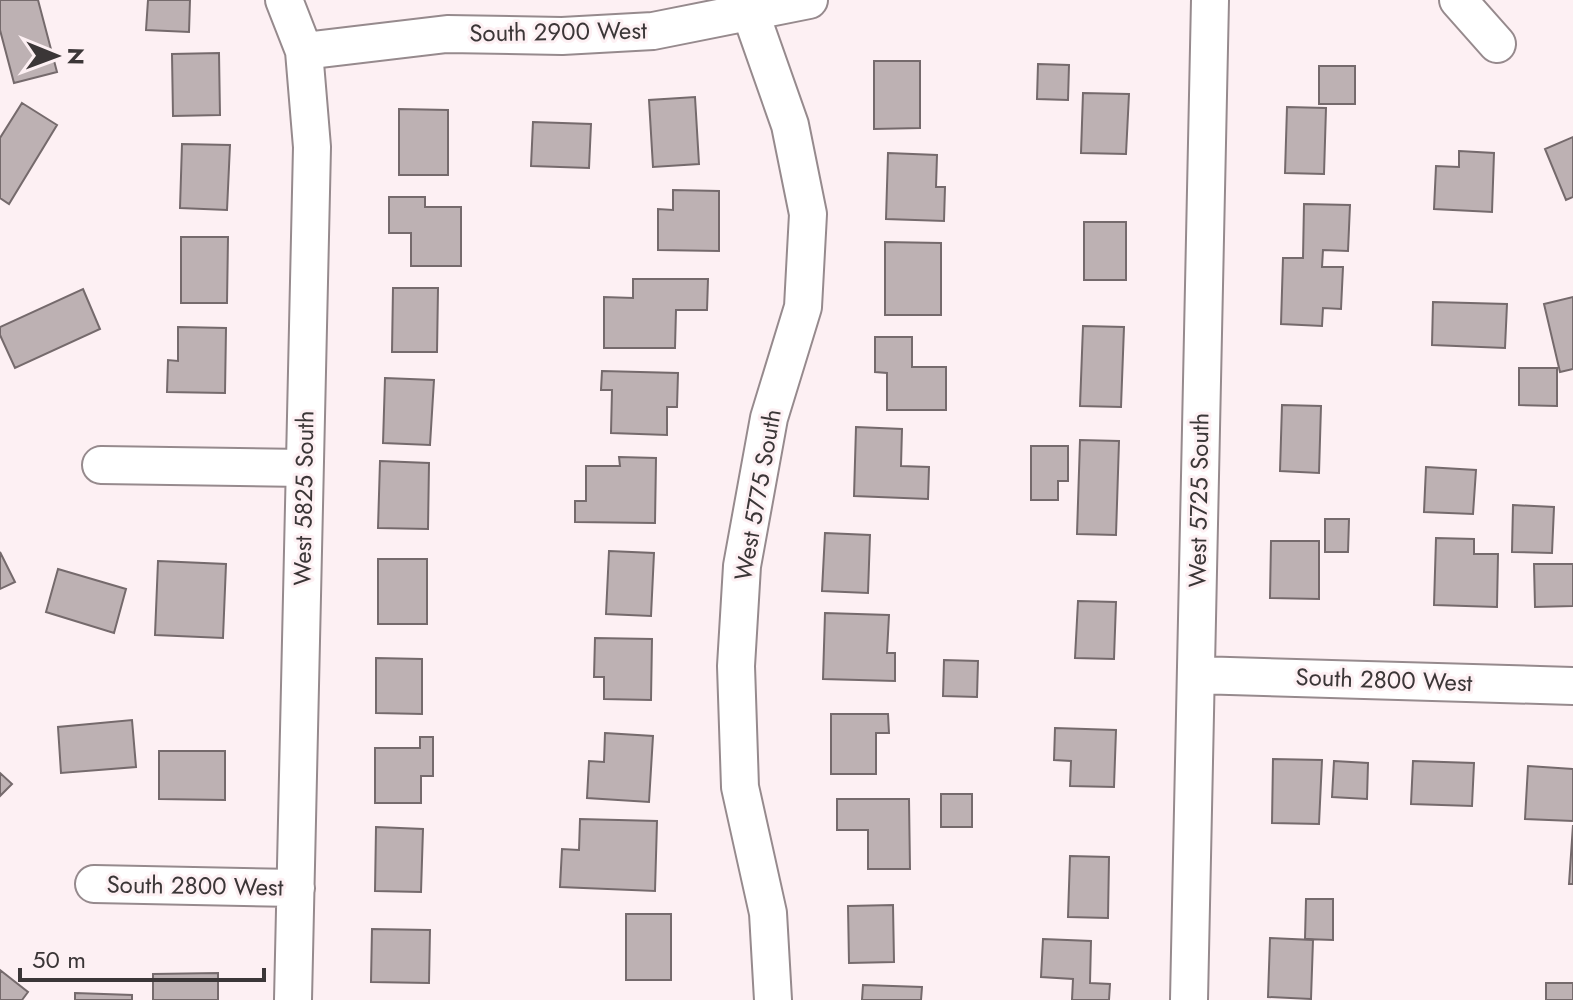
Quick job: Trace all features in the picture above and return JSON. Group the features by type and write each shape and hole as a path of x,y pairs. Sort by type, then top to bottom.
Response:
{"street":[{"name":"West 5825 South","path":"284,0 304,51 312,147 293,1000"},
{"name":"South 2900 West","path":"304,51 447,34 562,36 653,31 748,6 809,0"},
{"name":"West 5725 South","path":"1189,1000 1210,0"},
{"path":"1458,0 1497,44"},
{"name":"West 5775 South","path":"748,6 790,125 808,214 803,307 769,418 742,566 737,652 740,787 768,913 773,1000"},
{"path":"101,465 304,468"},
{"name":"South 2800 West","path":"1196,675 1573,686"},
{"name":"South 2800 West","path":"94,884 296,888"}],"building":[{"path":"0,0 38,0 57,72 14,83 0,30"},
{"path":"148,0 190,0 189,32 146,30"},
{"path":"219,53 220,115 173,116 172,54"},
{"path":"874,61 920,61 920,128 874,129"},
{"path":"1038,64 1069,65 1068,100 1037,99"},
{"path":"1319,66 1355,66 1355,104 1319,104"},
{"path":"1083,93 1129,94 1126,154 1081,153"},
{"path":"695,97 699,164 653,167 649,100"},
{"path":"22,103 57,125 9,204 0,198 0,138"},
{"path":"1287,107 1326,108 1324,174 1285,173"},
{"path":"399,109 448,110 448,175 399,175"},
{"path":"533,122 591,124 589,168 531,166"},
{"path":"1573,137 1573,197 1566,200 1545,149"},
{"path":"182,144 230,145 227,210 180,208"},
{"path":"1459,151 1494,153 1492,212 1434,209 1436,166 1459,167"},
{"path":"888,153 937,155 936,187 945,187 944,221 886,219"},
{"path":"673,190 719,191 719,251 658,250 658,209 673,210"},
{"path":"389,197 425,197 425,207 461,207 461,266 411,266 411,233 389,233"},
{"path":"1304,204 1350,205 1348,251 1323,250 1322,267 1343,267 1341,309 1323,308 1322,326 1281,324 1283,258 1303,258"},
{"path":"1084,222 1126,222 1126,280 1084,280"},
{"path":"181,237 228,237 227,303 181,303"},
{"path":"885,242 941,243 941,315 885,315"},
{"path":"633,279 708,279 707,310 676,310 675,348 604,348 604,297 633,298"},
{"path":"393,288 438,288 437,352 392,352"},
{"path":"83,289 100,329 15,368 0,335 0,327"},
{"path":"1573,297 1573,369 1560,372 1544,304"},
{"path":"1433,302 1507,304 1505,348 1432,345"},
{"path":"1083,326 1124,327 1121,407 1080,406"},
{"path":"178,327 226,328 225,393 167,392 168,360 178,361"},
{"path":"875,337 912,337 912,367 946,367 946,410 887,410 887,373 875,372"},
{"path":"1519,368 1557,368 1557,406 1519,405"},
{"path":"602,371 678,373 677,407 667,407 667,435 611,433 612,390 601,390"},
{"path":"385,378 434,380 430,445 383,443"},
{"path":"1282,405 1321,406 1319,473 1280,471"},
{"path":"856,427 902,429 901,466 929,467 928,499 854,496"},
{"path":"1080,440 1119,441 1116,535 1077,534"},
{"path":"1031,446 1068,446 1068,481 1058,481 1058,500 1031,500"},
{"path":"619,457 656,458 655,523 575,522 575,501 586,501 586,466 620,466"},
{"path":"380,461 429,463 428,529 378,528"},
{"path":"1426,467 1476,470 1473,514 1424,512"},
{"path":"1513,505 1554,507 1552,553 1512,552"},
{"path":"1325,519 1349,519 1348,552 1325,552"},
{"path":"825,533 870,535 868,593 822,591"},
{"path":"1436,538 1474,539 1474,554 1498,554 1497,607 1434,605"},
{"path":"1271,541 1319,541 1319,599 1270,598"},
{"path":"609,551 654,553 651,616 606,614"},
{"path":"0,552 15,582 0,589"},
{"path":"378,559 427,559 427,624 378,624"},
{"path":"158,561 226,564 223,638 155,635"},
{"path":"1534,564 1573,564 1573,606 1535,607"},
{"path":"58,569 126,589 114,633 46,612"},
{"path":"1078,601 1116,602 1114,659 1075,658"},
{"path":"825,613 889,615 887,653 895,653 895,681 823,679"},
{"path":"595,638 652,639 651,700 604,699 604,677 594,677"},
{"path":"376,658 422,659 422,714 376,713"},
{"path":"944,660 978,661 977,697 943,696"},
{"path":"831,714 888,714 889,733 876,733 876,774 831,774"},
{"path":"132,720 136,767 61,773 58,727"},
{"path":"1055,728 1116,730 1114,787 1070,786 1071,761 1054,760"},
{"path":"605,733 653,736 649,802 587,798 589,761 604,762"},
{"path":"420,737 433,737 433,776 421,776 421,803 375,803 375,748 420,748"},
{"path":"159,751 225,751 225,800 159,799"},
{"path":"1273,759 1322,760 1319,824 1272,823"},
{"path":"1334,761 1368,763 1367,799 1332,797"},
{"path":"1413,761 1474,763 1472,806 1411,804"},
{"path":"1528,766 1573,769 1573,821 1525,819"},
{"path":"0,773 12,784 0,796"},
{"path":"941,794 972,794 972,827 941,827"},
{"path":"837,799 909,799 910,869 868,869 868,830 837,830"},
{"path":"580,819 657,821 655,891 560,887 562,849 579,850"},
{"path":"1573,825 1573,884 1569,884"},
{"path":"376,827 423,829 421,892 375,891"},
{"path":"1070,856 1109,857 1108,918 1068,917"},
{"path":"1306,899 1333,899 1333,940 1305,939"},
{"path":"893,905 894,962 849,963 848,906"},
{"path":"626,914 671,914 671,980 626,980"},
{"path":"372,929 430,930 429,983 371,982"},
{"path":"1270,938 1313,940 1311,999 1268,997"},
{"path":"1043,939 1091,941 1090,983 1110,984 1109,1000 1072,1000 1073,979 1041,977"},
{"path":"0,970 28,992 22,1000 0,1000"},
{"path":"218,973 218,1000 153,1000 153,974"},
{"path":"1546,983 1573,983 1573,1000 1546,1000"},
{"path":"863,985 922,987 921,1000 862,1000"},
{"path":"75,993 132,995 132,1000 75,1000"}]}
